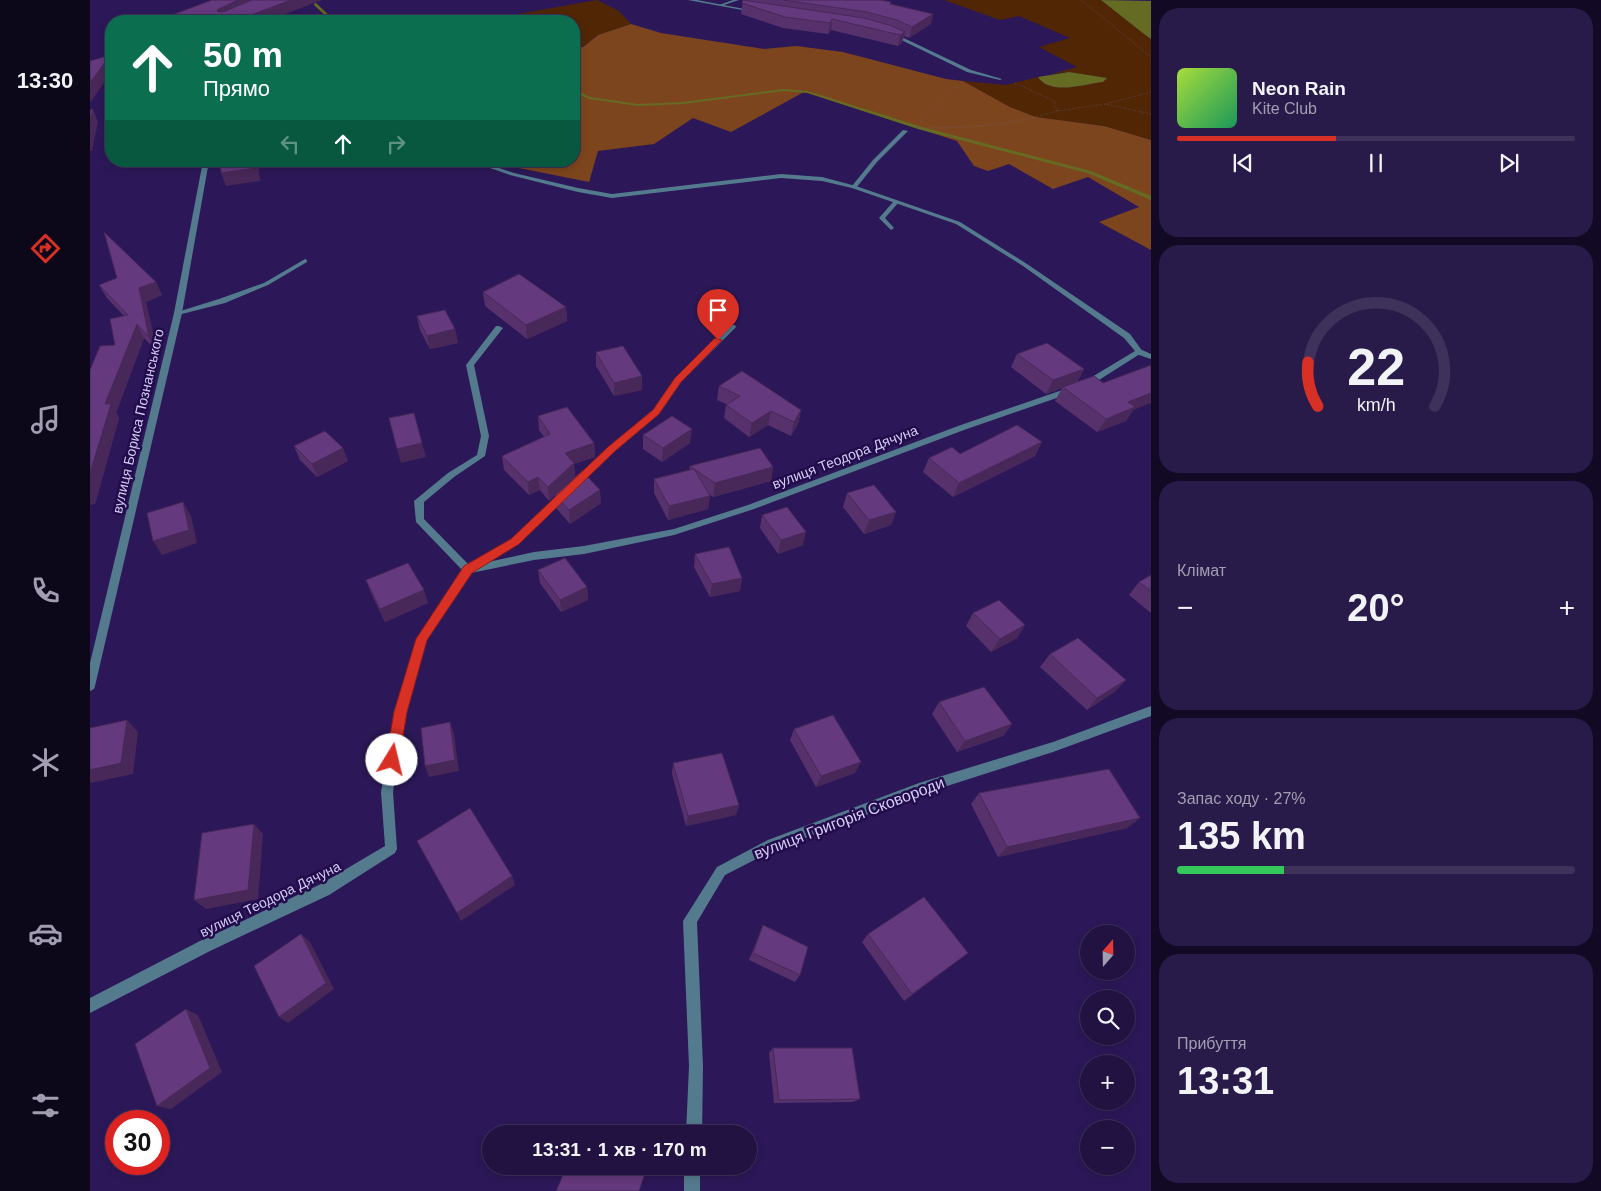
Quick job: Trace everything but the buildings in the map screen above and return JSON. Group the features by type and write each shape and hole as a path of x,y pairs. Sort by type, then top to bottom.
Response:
{"street":[{"path":"690,0 760,12"},
{"path":"721,5 737,0"},
{"path":"885,32 969,71 1000,79"},
{"path":"854,187 875,161 905,131"},
{"name":"вулиця Бориса Познанського","path":"90,686 178,313 205,167"},
{"path":"492,167 578,190 612,196 781,176 822,179 854,187 958,223 1025,265 1127,336 1139,352 1151,357"},
{"path":"892,228 882,218 896,202"},
{"path":"178,313 222,301 266,284 305,261"},
{"path":"499,328 470,365 485,436 480,456 451,475 419,501 419,520 468,570 515,542 612,449 656,412 678,380 732,327"},
{"name":"вулиця Теодора Дячуна","path":"90,1006 205,946 324,890 391,849 387,792 400,712 422,639 468,570 534,556 584,550 692,527 751,507 960,428 1086,384 1139,352"},
{"name":"вулиця Григорія Сковороди","path":"694,1125 696,1066 690,922 721,871 772,844 808,830 919,789 1053,746 1151,711"},
{"path":"692,1175 692,1191"}],"path":[{"path":"1082,0 1151,57"},
{"path":"969,71 954,90 920,120 920,128 974,128 1012,122 1057,111 1106,104 1151,92"},
{"path":"1000,79 1020,84 1054,101 1057,111"},
{"path":"1106,104 1151,114"}],"shaded area":[{"path":"597,0 619,11 631,24 598,35 580,48 580,15 512,15"},
{"path":"944,0 1101,0 1151,39 1151,140 1104,126 1036,117 1010,107 963,81 1006,85 1038,77 1044,83 1051,86 1068,87 1103,82 1106,78 1069,72 1051,74 1077,67 1039,47 1070,38 1019,16 1000,20"},
{"path":"1101,0 1151,1 1151,39 1144,34"},
{"path":"631,24 661,33 764,49 796,46 843,52 946,79 963,81 1010,107 1036,117 1104,126 1151,140 1151,250 1099,222 1139,207 1088,177 1053,189 1009,164 988,171 974,166 957,141 804,92 731,132 693,118 654,144 598,151 589,182 516,167 580,167 580,48 598,35"},
{"path":"1069,72 1107,78 1103,82 1059,87 1044,83 1038,77"}],"waterway":[{"path":"315,4 327,15"},
{"path":"580,93 589,98 638,105 683,103 784,90 808,92 920,128 1089,172 1151,198"}],"route":[{"path":"392,760 400,712 422,639 468,570 515,542 612,449 656,412 678,380 718,340"}]}
